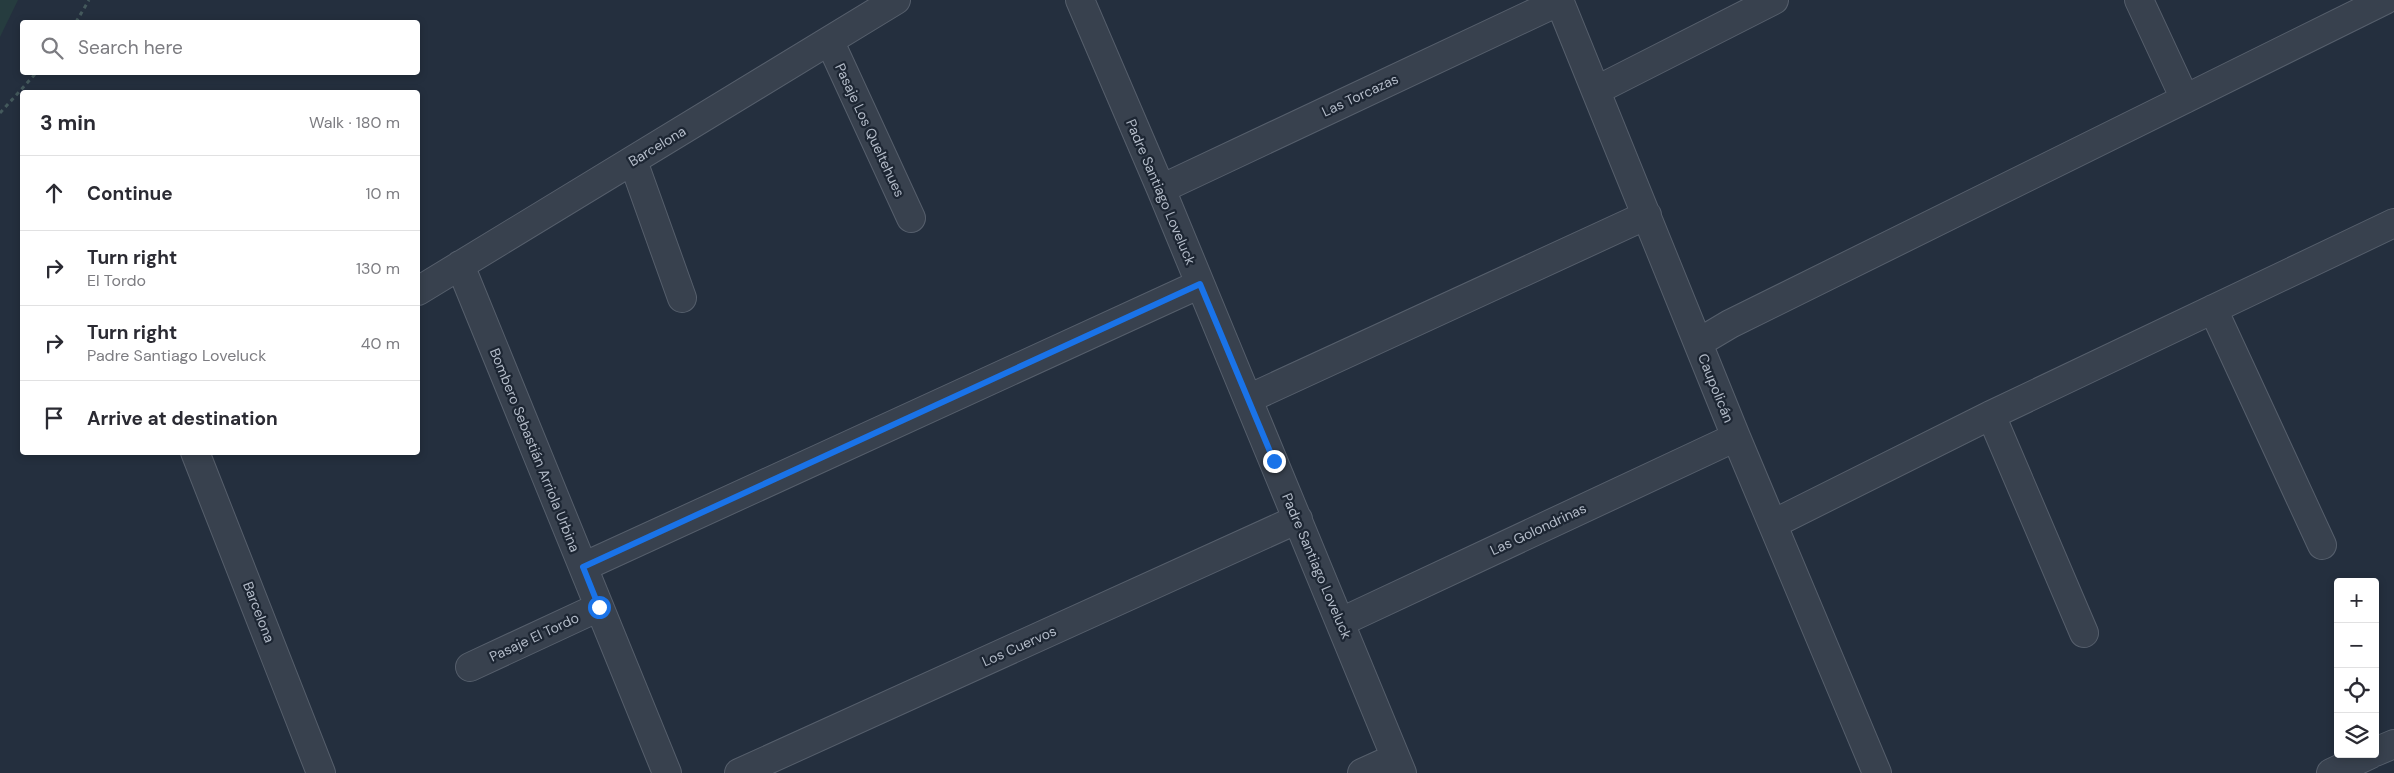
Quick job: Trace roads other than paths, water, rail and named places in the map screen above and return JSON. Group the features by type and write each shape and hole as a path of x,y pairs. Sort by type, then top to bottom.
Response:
{"street":[{"name":"Barcelona","path":"420,290 830,42 896,0"},
{"name":"Padre Santiago Loveluck","path":"1080,0 1161,189 1399,765"},
{"name":"Las Torcazas","path":"1161,189 1560,0"},
{"name":"Caupolicán","path":"1560,0 1736,437 1878,773"},
{"path":"1597,90 1774,0"},
{"path":"2139,0 2185,99"},
{"path":"1698,343 1730,324 2379,1"},
{"name":"Pasaje Los Queltehues","path":"830,42 911,218"},
{"path":"634,161 682,298"},
{"path":"1248,399 1647,215"},
{"path":"1773,524 1991,415 2394,223"},
{"name":"Bombero Sebastián Arriola Urbina","path":"460,266 667,773"},
{"path":"583,567 1200,284"},
{"path":"2213,309 2322,545"},
{"path":"1991,415 2084,633"},
{"name":"Las Golondrinas","path":"1341,622 1736,437"},
{"name":"Barcelona","path":"196,455 321,773"},
{"name":"Los Cuervos","path":"739,773 1298,519"},
{"name":"Pasaje El Tordo","path":"470,667 599,607"},
{"path":"2379,750 2394,744"},
{"path":"2331,773 2363,758"},
{"path":"1362,773 1399,765"}]}
